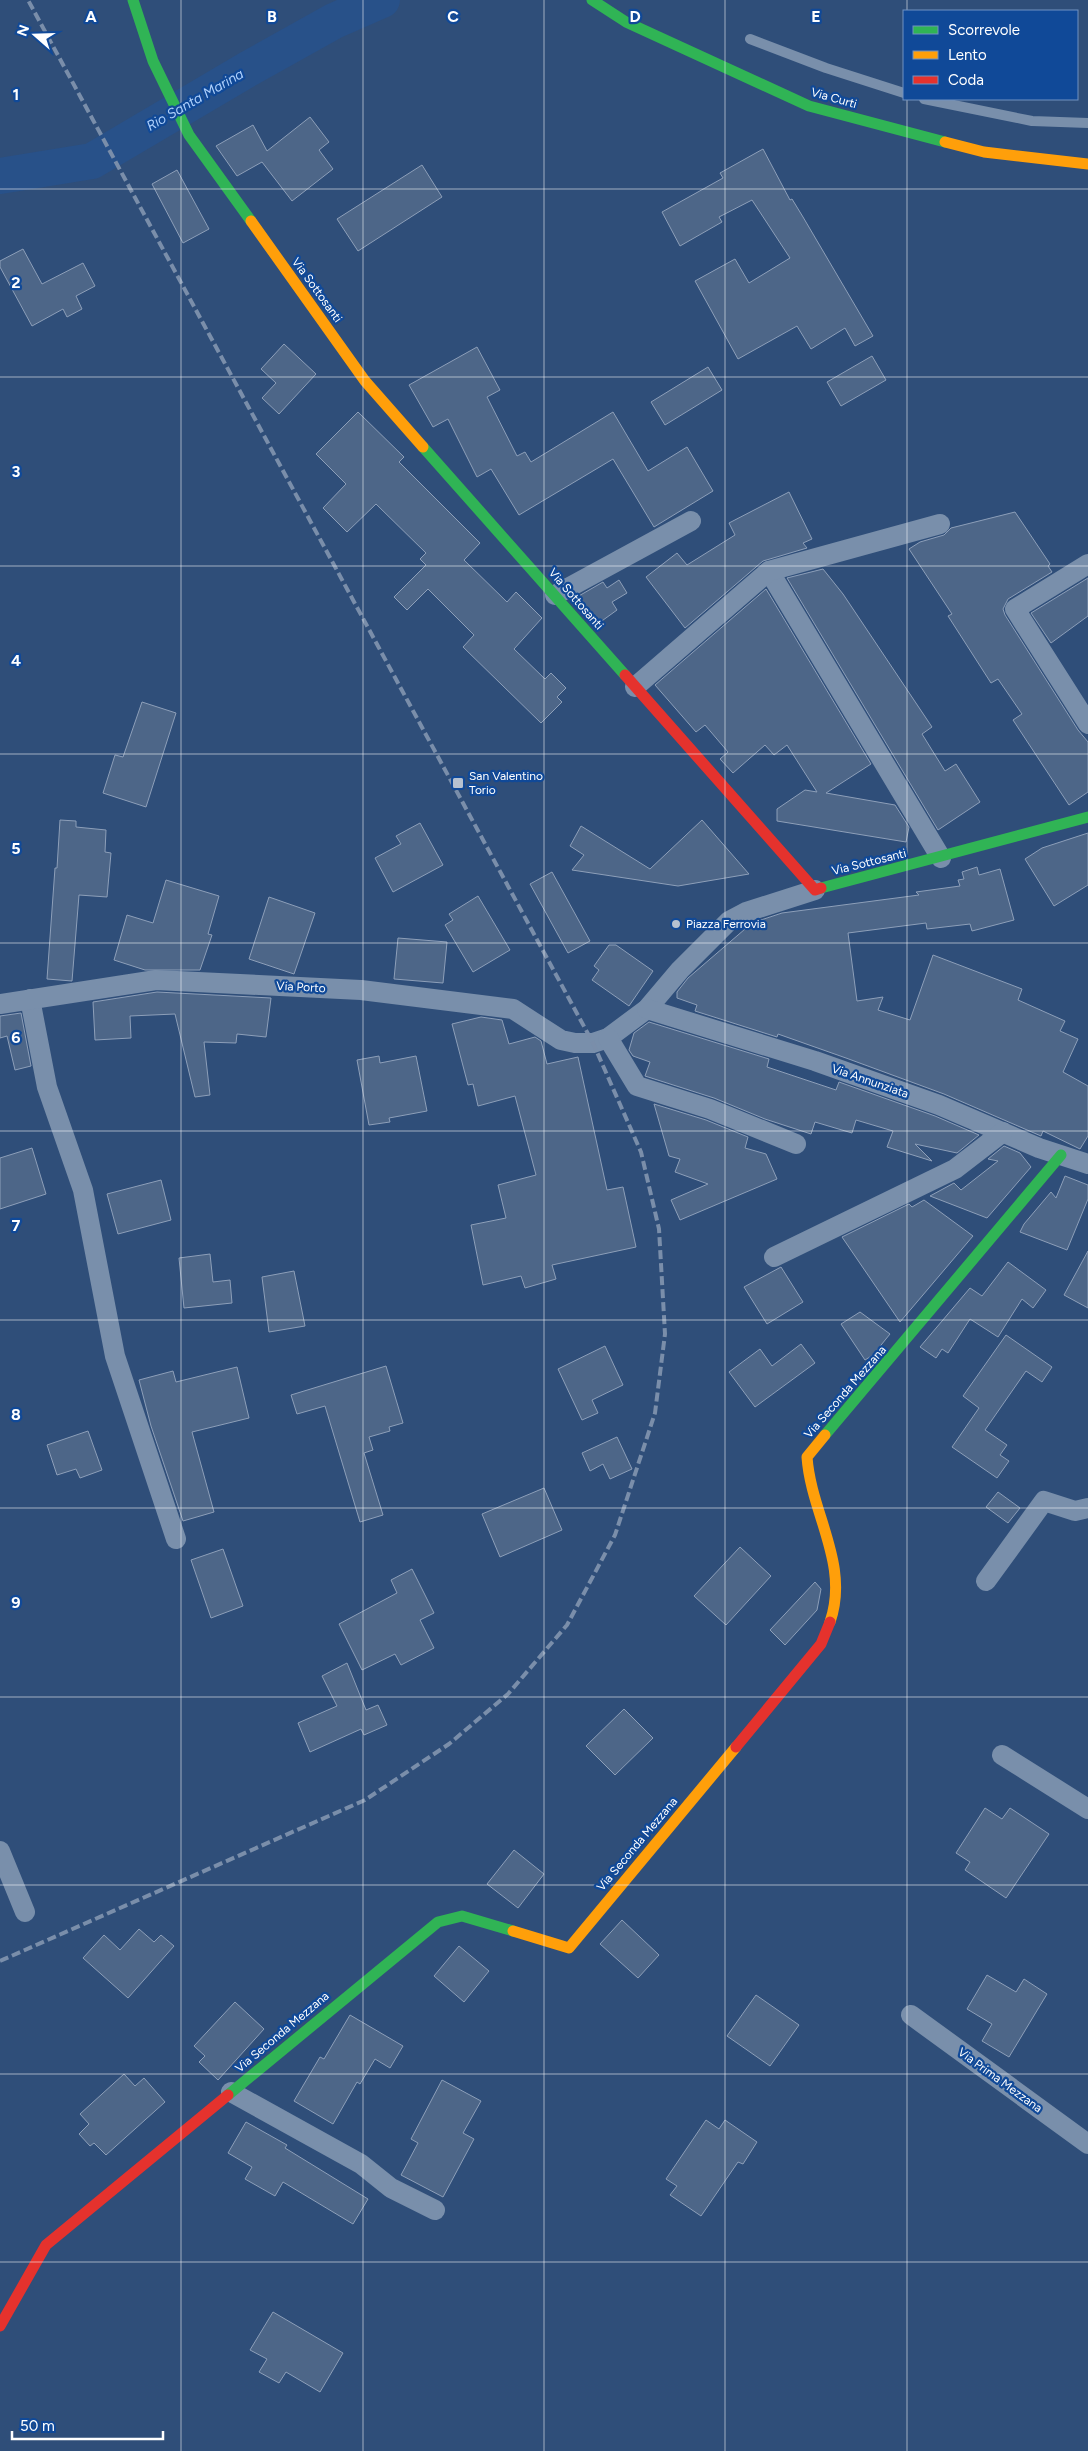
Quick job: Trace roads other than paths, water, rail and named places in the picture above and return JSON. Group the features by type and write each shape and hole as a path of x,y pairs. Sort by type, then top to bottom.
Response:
{"street":[{"name":"Via Sottosanti","path":"133,0 153,61 189,135 365,382 815,890 1088,817"},
{"name":"Via Curti","path":"592,0 626,22 809,106 984,152 1088,164"},
{"path":"555,596 691,521"},
{"path":"636,687 769,571 940,524"},
{"path":"1088,564 1015,608 1088,724"},
{"path":"769,571 940,858"},
{"path":"796,1144 710,1109 638,1086 600,1040 648,1008 686,963 729,921 746,912 815,890"},
{"name":"Via Porto","path":"0,1004 156,980 361,990 513,1009 561,1040 575,1043 600,1040"},
{"path":"30,999 47,1087 83,1190 116,1356 176,1539"},
{"name":"Via Annunziata","path":"648,1008 833,1068 939,1105 1061,1155 1088,1164"},
{"path":"774,1256 955,1168 1003,1132"},
{"name":"Via Seconda Mezzana","path":"0,2326 46,2245 438,1922 462,1916 569,1948 821,1644 831,1618 837,1589 834,1562 806,1474 807,1457 1061,1155"},
{"path":"986,1581 1044,1501 1075,1511 1088,1508"},
{"path":"1002,1755 1088,1809"},
{"path":"0,1851 25,1912"},
{"name":"Via Prima Mezzana","path":"911,2015 1088,2144"},
{"path":"231,2092 361,2164 391,2188 435,2210"}],"lane":[{"path":"750,39 826,68 903,93"},
{"path":"929,100 1032,121 1088,123"}],"waterway":[{"name":"Rio Santa Marina","path":"0,176 92,161 248,69 334,21 382,0"}],"railway":[{"path":"0,1961 365,1800 449,1744 508,1694 567,1625 615,1535 655,1413 665,1334 659,1229 641,1152 593,1043 28,0"}],"place":[{"name":"San Valentino Torio","path":"458,783"},
{"name":"Piazza Ferrovia","path":"676,924"}]}
